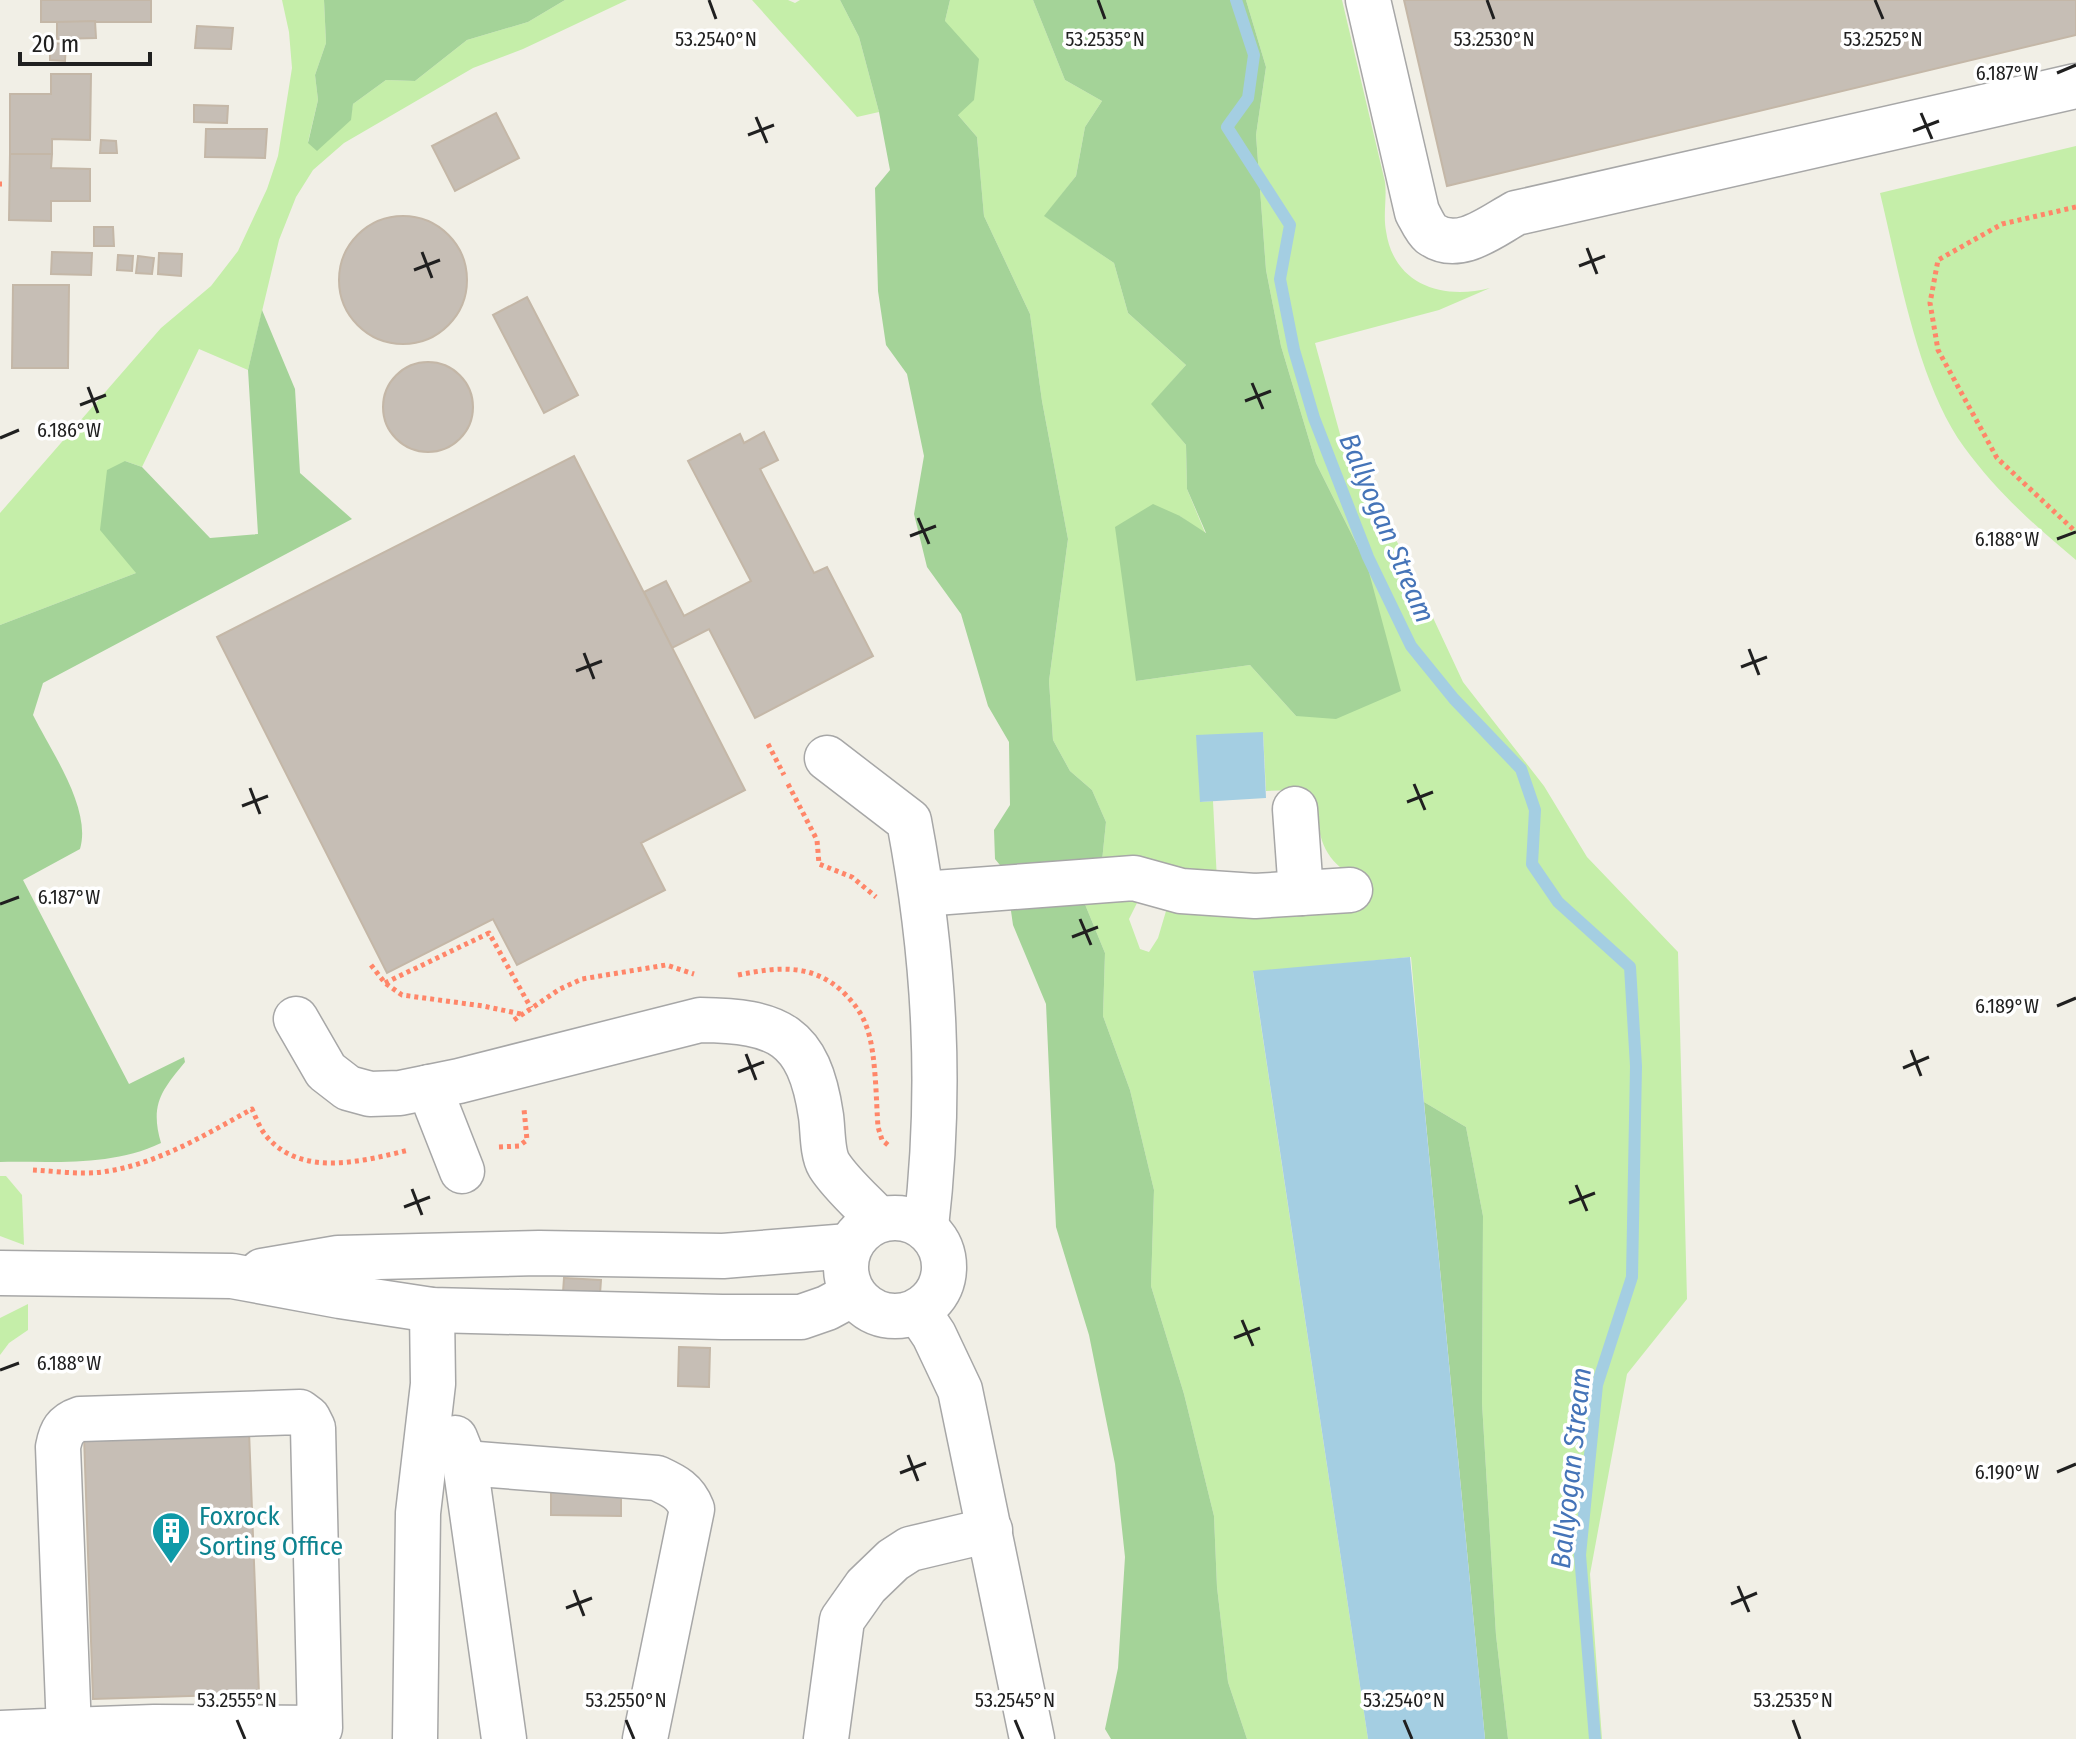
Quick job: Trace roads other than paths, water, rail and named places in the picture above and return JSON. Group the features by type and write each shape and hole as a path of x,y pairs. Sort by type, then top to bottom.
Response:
{"lane":[{"path":"1368,0 1417,212 1429,233 1447,242 1470,239 1516,213 2076,86"},
{"path":"827,758 909,821 922,894 935,1030 934,1156 926,1227"},
{"path":"1295,809 1301,893"},
{"path":"922,894 1134,878 1181,891 1255,896 1350,890"},
{"path":"296,1019 326,1071 348,1088 370,1094 400,1093 429,1087 700,1020 739,1020 772,1028 791,1041 806,1058 819,1107 827,1163 864,1233"},
{"path":"429,1087 462,1171"},
{"path":"232,1276 338,1258 539,1253 723,1256 864,1233 902,1218 926,1227 937,1240 943,1256 945,1272 940,1289 930,1303 904,1316 875,1313 863,1305 853,1294 845,1262 864,1233"},
{"path":"0,1273 232,1276 432,1310 801,1317 853,1294"},
{"path":"415,1739 418,1513 433,1384 432,1310"},
{"path":"918,1311 934,1335 960,1390 1032,1739"},
{"path":"433,1384 465,1463 504,1739"},
{"path":"0,1733 154,1727 320,1728 313,1428 308,1418 300,1412 80,1419 69,1422 61,1434 58,1447 69,1730"},
{"path":"465,1463 657,1478 674,1485 686,1496 692,1509 645,1739"},
{"path":"826,1739 842,1620 866,1586 893,1560 910,1549 990,1530"}],"water":[{"path":"1263,732 1266,798 1200,802 1196,735"},
{"path":"1410,957 1485,1739 1368,1739 1253,971"}],"waterway":[{"name":"Ballyogan Stream","path":"1236,0 1254,55 1248,98 1227,127 1290,225 1280,279 1294,350 1314,418 1368,557 1411,646 1454,699 1521,769 1535,810 1532,864 1558,902 1630,967 1636,1066 1632,1277 1597,1385 1580,1555 1595,1739"}],"place":[{"name":"Foxrock Sorting Office","path":"171,1565"}]}
